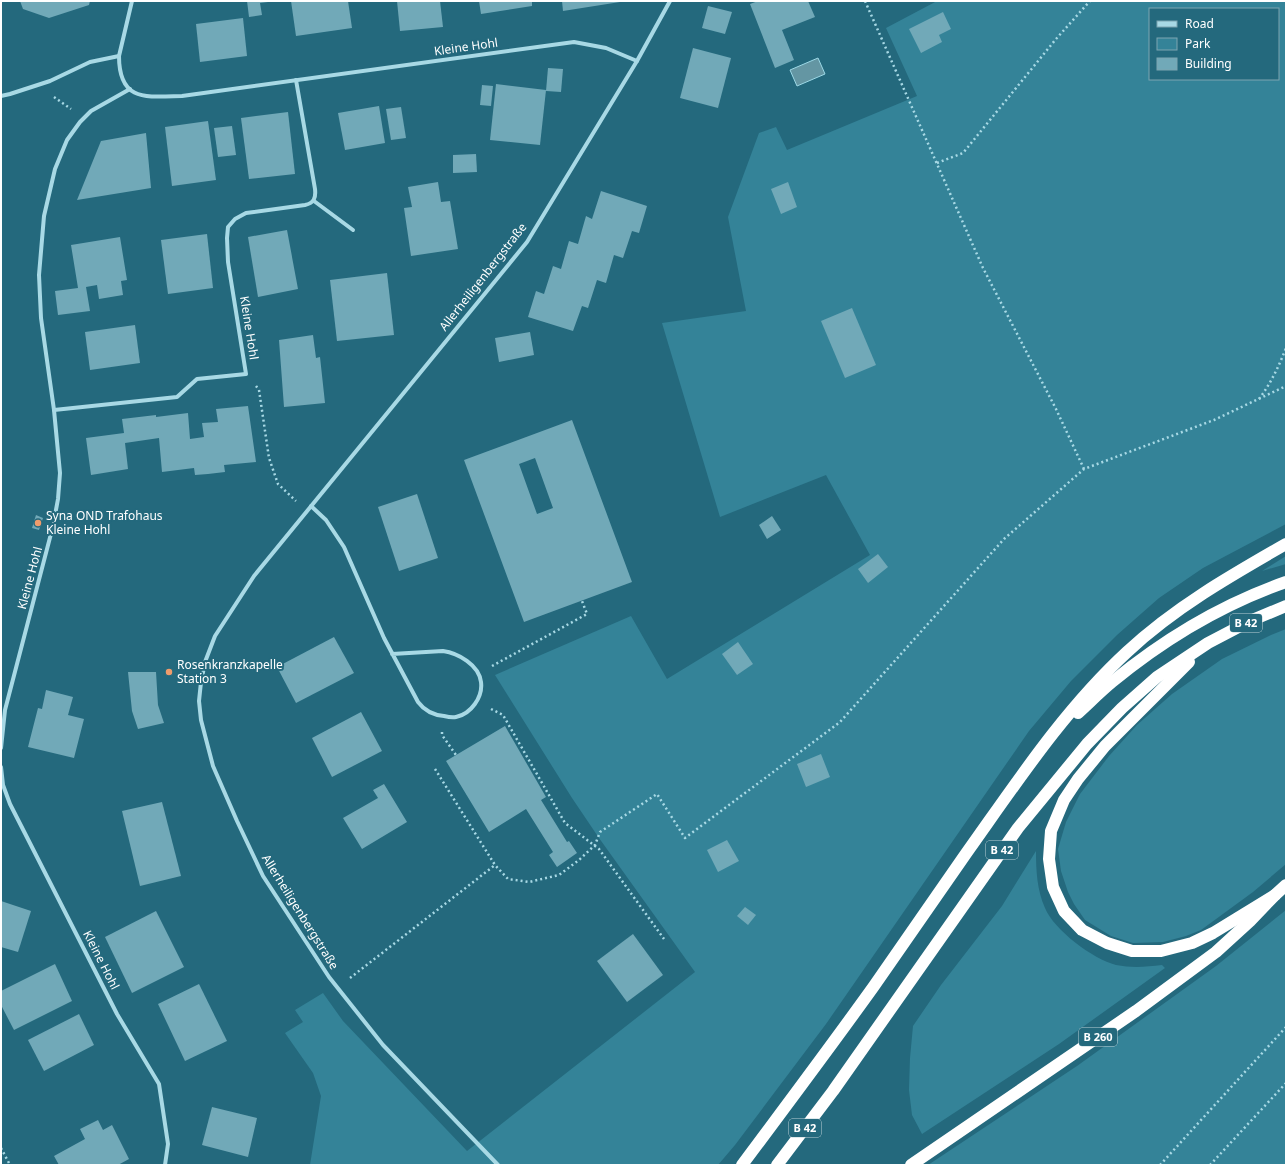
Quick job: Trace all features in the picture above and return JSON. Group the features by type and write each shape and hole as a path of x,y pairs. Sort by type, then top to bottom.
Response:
{"highway":[{"path":"1038,754 1067,716 1098,680 1128,651 1160,624 1194,599 1229,576 1286,544"},
{"name":"B 42","path":"742,1165 873,987 1038,754 1074,716 1112,682 1153,651 1197,624 1235,604 1286,582"},
{"name":"B 42","path":"777,1165 833,1091 1018,828 1087,744 1122,708 1157,676 1208,643 1250,621 1286,606"},
{"name":"B 42","path":"1208,643 1105,746 1078,779 1064,800 1051,831 1049,859 1053,887 1064,910 1082,930 1107,943 1132,951 1162,951 1192,943 1213,933 1275,895"},
{"name":"B 260","path":"911,1165 1136,1011 1216,952 1286,885"}],"street":[{"path":"130,89 119,67 119,56 132,1"},
{"name":"Allerheiligenbergstraße","path":"498,1165 383,1045 329,977 263,876 213,766 201,720 201,682 205,662 215,636 250,581 527,242 636,61 670,1"},
{"name":"Kleine Hohl","path":"1,748 5,710 54,526 58,499 60,473 54,410 41,318 38,275 43,223 55,169 65,142 80,122 97,107 130,89 134,93 145,96 182,96 574,42 606,48 636,61"},
{"path":"1,96 50,81 90,62 119,56"},
{"path":"296,80 315,189 316,196 314,201 353,230"},
{"name":"Kleine Hohl","path":"54,410 177,397 197,380 246,374 228,262 228,227 235,218 246,214 305,205 314,201"},
{"path":"311,506 326,520 344,547 392,654 420,705 427,711 439,716 457,717 471,709 476,702 481,688 480,680 473,666 466,660 443,651 392,654"},
{"name":"Kleine Hohl","path":"1,767 3,785 10,804 117,1014 159,1084 168,1144 164,1165"}],"path":[{"path":"865,1 983,268 1056,409 1084,469"},
{"path":"937,163 963,153 1056,39 1090,1"},
{"path":"50,81 55,98 70,109 80,122"},
{"path":"1259,399 1276,373 1286,348"},
{"path":"435,769 495,865 508,879 529,882 559,875 579,860 595,845 600,832 657,794 685,838 840,722 1004,539 1084,469 1214,420 1286,386"},
{"path":"259,390 269,458 278,484 307,511"},
{"path":"510,656 587,614 582,601"},
{"path":"476,702 503,715 565,823 599,849 664,939"},
{"path":"439,716 442,735 456,755"},
{"path":"337,988 495,865"},
{"path":"1160,1165 1286,1027"},
{"path":"1210,1165 1286,1083"},
{"path":"1,1148 10,1165"}],"green space":[{"path":"937,1 1286,1 1286,524 1203,568 1159,598 1117,635 1071,681 1029,731 826,1024 735,1145 718,1165 310,1165 321,1096 313,1073 285,1033 303,1022 295,1010 323,993 343,1021 467,1151 695,972 572,798 495,675 631,616 667,679 870,555 826,475 720,517 662,323 746,311 728,217 759,133 776,127 787,150 917,96 886,28"},
{"path":"1286,556 1286,564 1262,571"},
{"path":"1286,629 1286,864 1253,892 1201,930 1186,936 1163,942 1133,943 1111,936 1085,920 1068,892 1061,871 1058,849 1066,822 1080,794 1109,756 1137,725 1172,694 1222,659"},
{"path":"1036,851 1036,866 1042,901 1050,917 1065,934 1096,957 1107,962 1127,967 1162,965 1165,968 1059,1044 922,1134 912,1115 909,1090 913,1026 941,985 1002,906"},
{"path":"1286,910 1286,1165 928,1165 1077,1066 1216,966"}],"shaded area":[{"path":"818,58 825,74 797,86 790,70"}],"building":[{"path":"20,1 90,1 89,5 49,18 23,9"},
{"path":"247,1 268,2 260,3 262,15 249,17"},
{"path":"291,1 348,1 352,28 296,36"},
{"path":"397,1 440,1 443,27 400,31"},
{"path":"479,1 532,1 532,6 481,14"},
{"path":"562,1 620,1 620,2 563,11"},
{"path":"758,1 808,1 815,17 782,30 794,60 775,68 750,4"},
{"path":"708,6 732,12 725,34 702,28"},
{"path":"943,12 951,29 939,35 942,42 921,53 909,29"},
{"path":"243,18 247,56 200,62 196,24"},
{"path":"693,48 731,58 718,108 680,98"},
{"path":"548,68 563,69 561,92 546,91"},
{"path":"496,84 546,90 540,145 490,140"},
{"path":"482,85 493,86 491,106 480,105"},
{"path":"379,106 385,143 345,150 338,113"},
{"path":"401,107 406,138 391,140 386,109"},
{"path":"288,112 295,174 249,179 241,118"},
{"path":"208,121 216,180 172,186 165,127"},
{"path":"232,126 236,155 218,157 214,128"},
{"path":"146,133 151,188 77,200 101,141"},
{"path":"476,154 477,172 453,173 453,155"},
{"path":"438,182 441,202 450,201 458,249 411,256 404,208 412,207 408,187"},
{"path":"788,182 797,207 781,214 771,189"},
{"path":"601,191 647,206 639,233 632,231 623,258 614,255 606,283 597,280 588,308 582,306 573,331 528,317 536,291 544,294 553,266 561,269 569,241 578,244 586,216 592,219"},
{"path":"287,230 298,289 258,297 248,237"},
{"path":"207,234 213,288 168,294 161,240"},
{"path":"120,237 127,280 121,281 123,295 99,299 97,285 86,287 90,311 58,315 55,291 78,288 71,245"},
{"path":"387,273 394,335 337,341 330,280"},
{"path":"852,308 876,365 845,378 821,321"},
{"path":"135,325 140,363 90,370 85,332"},
{"path":"530,332 534,355 499,362 495,338"},
{"path":"313,335 316,358 320,357 325,403 284,407 279,340"},
{"path":"248,406 256,462 224,465 225,472 208,474 195,475 194,468 162,472 159,438 125,443 128,469 91,475 86,438 124,433 122,419 188,413 190,439 204,437 202,423 218,422 216,409"},
{"path":"572,420 632,582 524,622 464,460","holes":["535,458 553,508 537,514 519,464"]},
{"path":"417,494 438,558 399,571 378,507"},
{"name":"Syna OND Trafohaus Kleine Hohl","path":"36,515 43,518 39,530 32,528"},
{"path":"772,516 781,530 767,539 759,525"},
{"path":"878,554 888,567 868,583 858,569"},
{"path":"334,637 354,673 296,703 277,667"},
{"path":"738,642 753,664 737,675 722,654"},
{"name":"Rosenkranzkapelle Station 3","path":"167,669 172,670 172,675 166,675"},
{"path":"128,672 156,672 158,705 164,723 138,729 132,711"},
{"path":"46,690 73,697 68,715 84,719 74,758 28,747 38,708 42,709"},
{"path":"361,712 382,751 332,777 312,738"},
{"path":"505,726 546,797 541,800 567,842 569,841 577,853 557,867 549,855 553,852 526,809 489,832 446,761"},
{"path":"821,754 830,777 806,787 797,764"},
{"path":"384,784 407,822 362,849 343,818 378,798 373,790"},
{"path":"162,802 181,876 140,886 122,811"},
{"path":"727,840 739,861 718,872 707,850"},
{"path":"1,901 31,911 18,952 1,947"},
{"path":"745,907 756,915 748,925 737,916"},
{"path":"156,911 184,967 132,993 105,937"},
{"path":"633,934 663,975 627,1002 597,961"},
{"path":"55,964 72,1001 14,1030 1,1005 1,991"},
{"path":"199,984 227,1041 185,1061 158,1004"},
{"path":"79,1014 94,1045 44,1071 28,1040"},
{"path":"212,1107 257,1118 248,1157 202,1145"},
{"path":"98,1120 103,1130 112,1125 129,1159 118,1165 59,1165 54,1156 85,1139 80,1129"}],"place":[{"name":"Syna OND Trafohaus Kleine Hohl","path":"38,523"},
{"name":"Rosenkranzkapelle Station 3","path":"169,672"}]}
